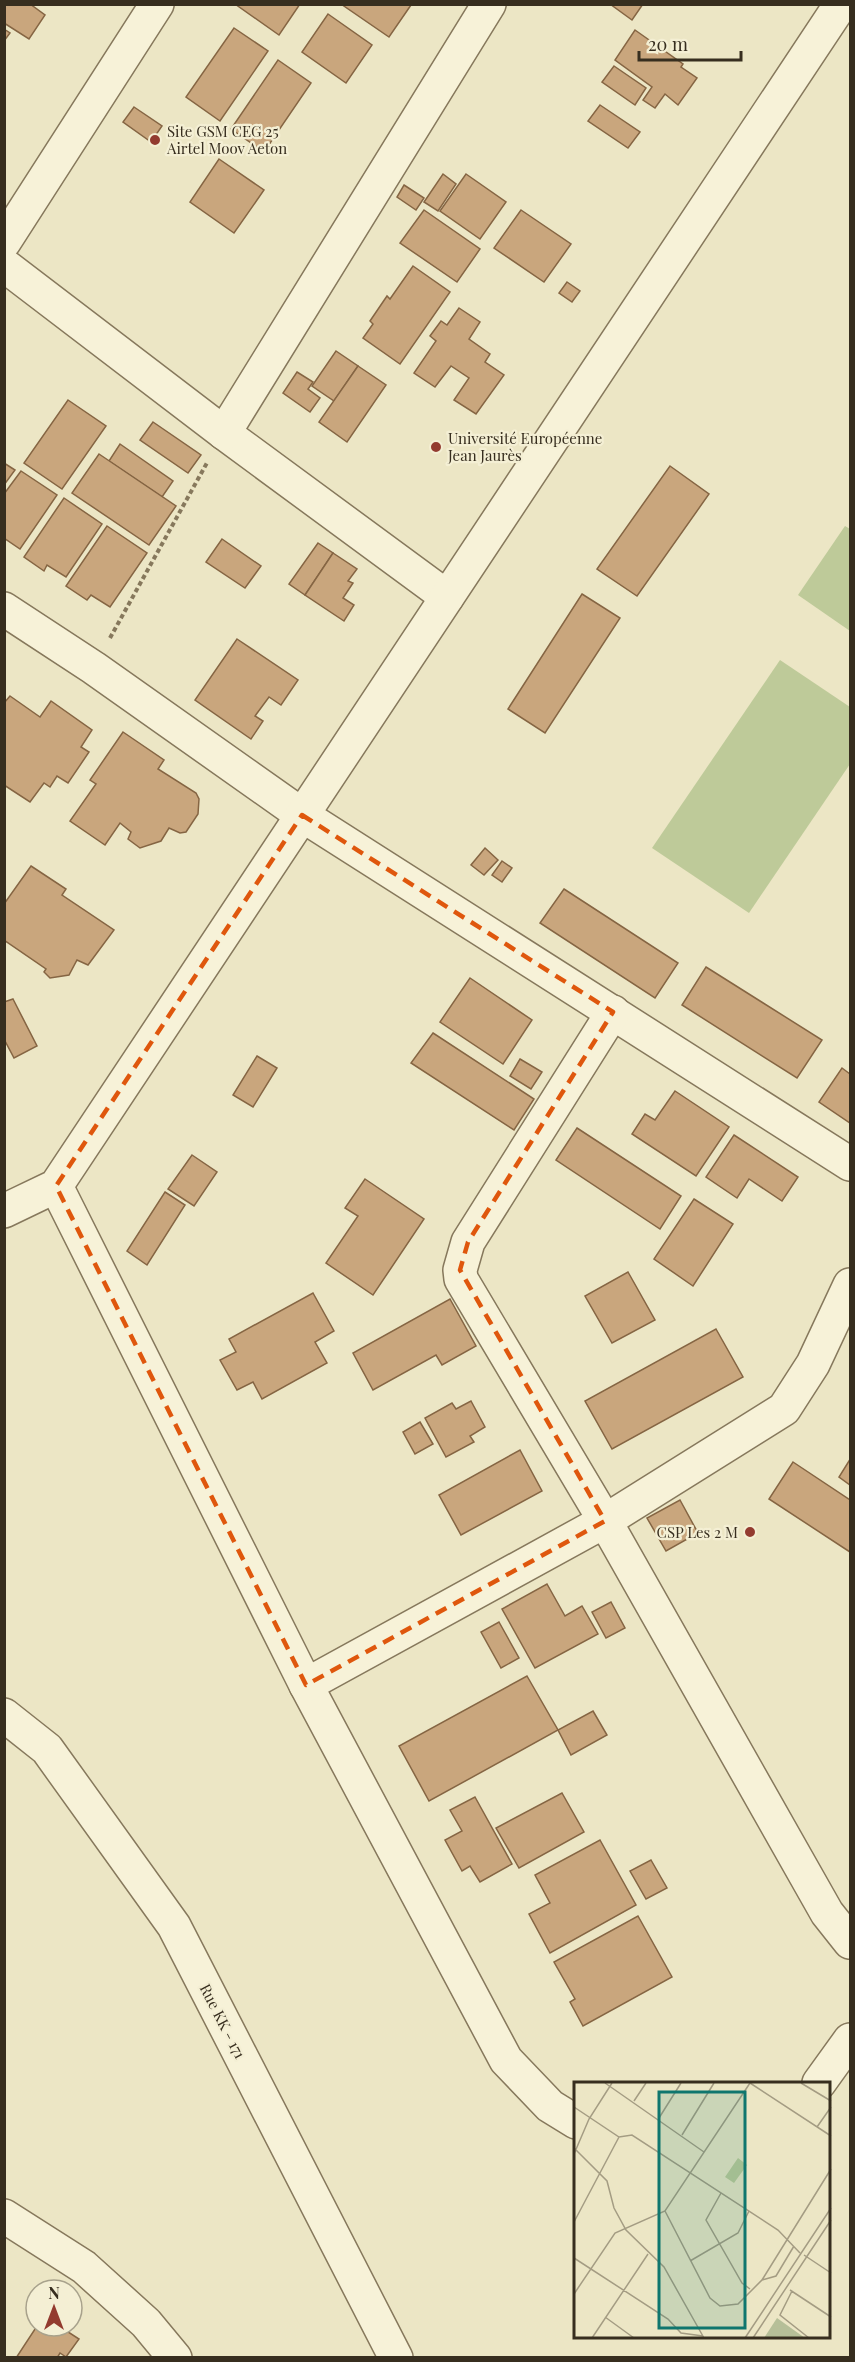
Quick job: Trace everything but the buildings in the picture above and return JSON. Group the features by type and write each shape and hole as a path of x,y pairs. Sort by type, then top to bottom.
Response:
{"street":[{"path":"4,242 157,4"},
{"path":"224,433 489,4"},
{"path":"4,1210 56,1186 841,4"},
{"path":"4,265 224,433 447,597"},
{"path":"4,609 94,668 302,815 850,1164"},
{"path":"614,1012 468,1242 460,1270 461,1279 605,1521 826,1913 850,1941"},
{"path":"56,1186 306,1685 506,2060 550,2106 574,2121"},
{"path":"306,1685 605,1521 784,1409 813,1364 850,1285"},
{"name":"Rue KK - 171","path":"4,1714 47,1749 174,1926 396,2358"},
{"path":"820,2082 850,2040"},
{"path":"4,2216 84,2267 146,2324 176,2358"}],"path":[{"path":"94,668 224,433"}],"highlighted area":[{"path":"302,815 613,1012 468,1242 460,1270 605,1521 306,1685 56,1186"}],"green space":[{"path":"845,526 850,529 850,631 798,595"},
{"path":"780,660 850,707 850,764 749,913 652,848"}],"place":[{"name":"Site GSM CEG 25 Airtel Moov Aeton","path":"155,140"},
{"name":"Université Européenne Jean Jaurès","path":"436,447"},
{"name":"CSP Les 2 M","path":"750,1532"}]}
